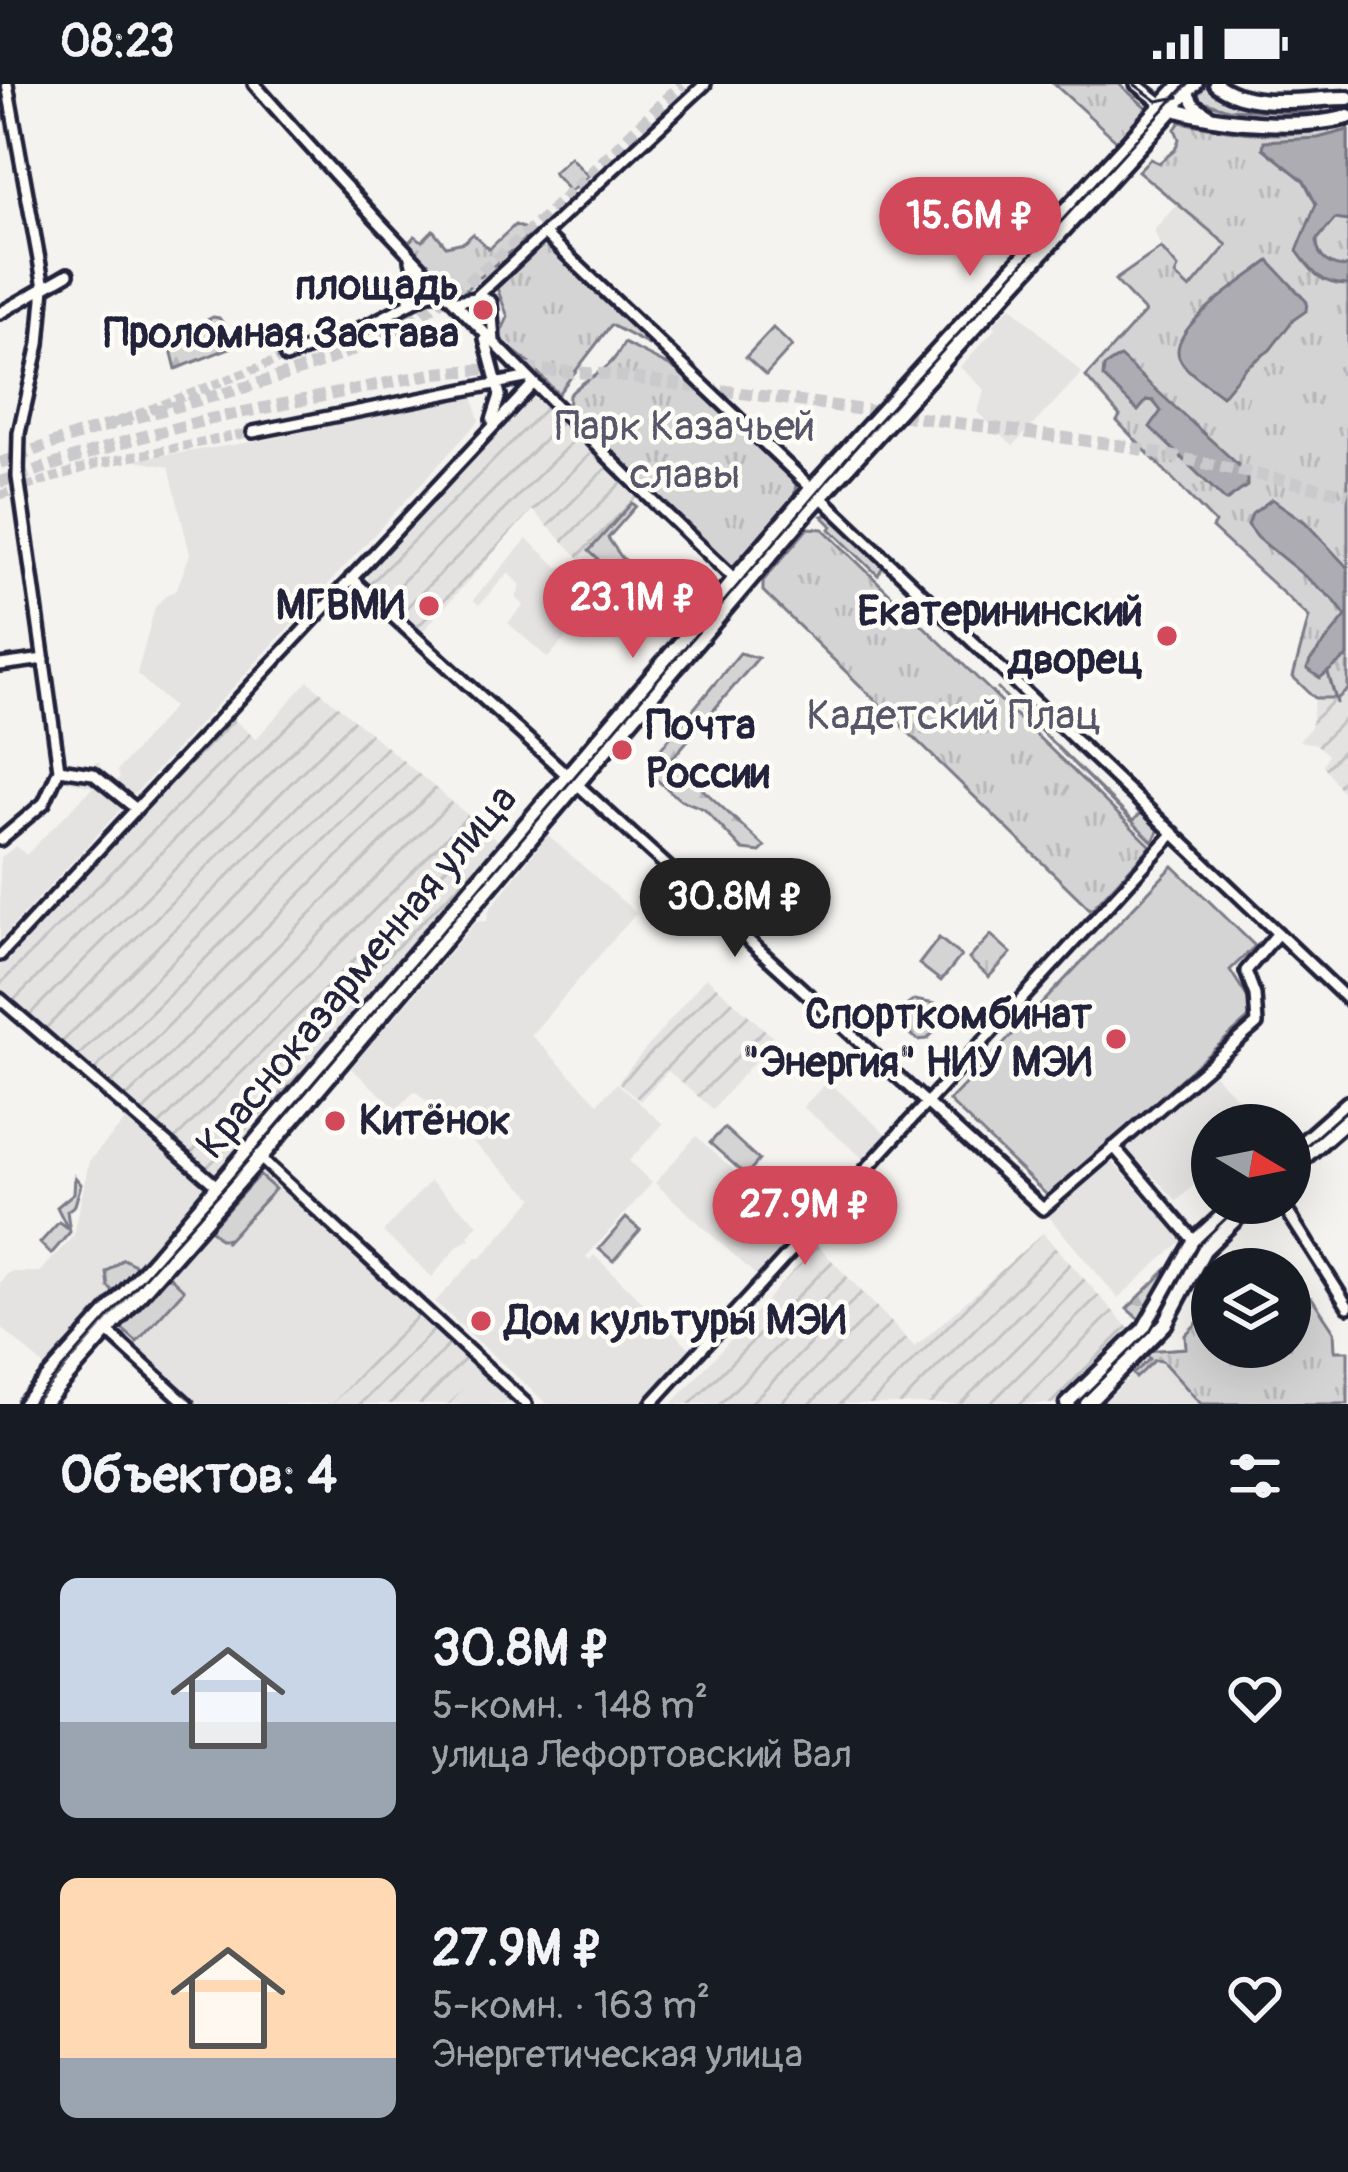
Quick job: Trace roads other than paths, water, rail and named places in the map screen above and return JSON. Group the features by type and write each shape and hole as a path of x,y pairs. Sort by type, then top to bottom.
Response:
{"main road":[{"path":"1216,84 1243,98 1348,98"},
{"path":"818,492 1183,87"},
{"path":"1314,122 1329,113 1327,103 1317,98"},
{"path":"1167,106 1215,117 1314,122 1348,117"},
{"name":"Красноказарменная улица","path":"222,1191 249,1148 818,492"},
{"name":"Красноказарменная улица","path":"43,1404 103,1327 222,1191 260,1157 573,778"},
{"path":"1311,1136 1348,1103"},
{"path":"1311,1152 1348,1119"},
{"path":"1067,1404 1149,1332 1165,1324 1199,1246 1217,1224"},
{"path":"1199,1246 1226,1224"},
{"name":"Красноказарменная улица","path":"25,1404 103,1327"},
{"path":"1087,1404 1149,1332"}],"street":[{"path":"0,840 44,803 58,769 17,477 19,433 39,344 44,287 7,84"},
{"path":"254,84 528,381 739,583"},
{"path":"470,318 474,298 705,84"},
{"path":"1136,84 1167,106"},
{"path":"1183,87 1194,104 1215,117"},
{"path":"546,235 1348,1000"},
{"path":"406,304 418,287 410,257"},
{"path":"0,313 68,274"},
{"path":"493,284 491,318 496,346"},
{"path":"286,357 364,327 430,293 491,302"},
{"path":"470,318 482,323 491,318"},
{"path":"483,333 499,386 490,425"},
{"path":"253,432 528,381"},
{"path":"0,955 528,381"},
{"path":"470,391 489,398 490,425"},
{"path":"351,578 1043,1209 1257,1024 1255,995 1246,971 1278,933"},
{"path":"0,665 44,659"},
{"path":"58,769 99,777 135,808"},
{"path":"651,1404 1174,833"},
{"path":"0,999 222,1191"},
{"path":"1114,1147 1199,1246"},
{"path":"249,1148 526,1404"},
{"path":"1295,1224 1348,1307"},
{"path":"103,1327 187,1404"}],"waterway":[{"path":"1328,673 1337,703"}],"tunnel":[{"path":"0,463 99,428 310,366 418,316 537,224 682,84"},
{"path":"112,424 286,357"},
{"path":"0,482 210,419 436,373 502,368 604,374 1124,446 1348,494"},
{"path":"0,495 96,464 253,432"}],"tram line":[{"path":"1134,84 1157,101 1179,97"},
{"path":"31,1404 221,1191 873,427 1187,84"},
{"path":"1311,1142 1348,1109"},
{"path":"1076,1404 1150,1331 1198,1245 1220,1224"}],"place":[{"name":"площадь Проломная Застава","path":"483,310"},
{"name":"МГВМИ","path":"429,606"},
{"name":"Екатерининский дворец","path":"1167,636"},
{"name":"Почта России","path":"622,750"},
{"name":"Спорткомбинат \"Энергия\" НИУ МЭИ","path":"1116,1039"},
{"name":"Китёнок","path":"335,1121"},
{"name":"Дом культуры МЭИ","path":"481,1321"}],"park label":[{"name":"Парк Казачьей славы","path":"685,451"},
{"name":"Кадетский Плац","path":"954,716"}]}
